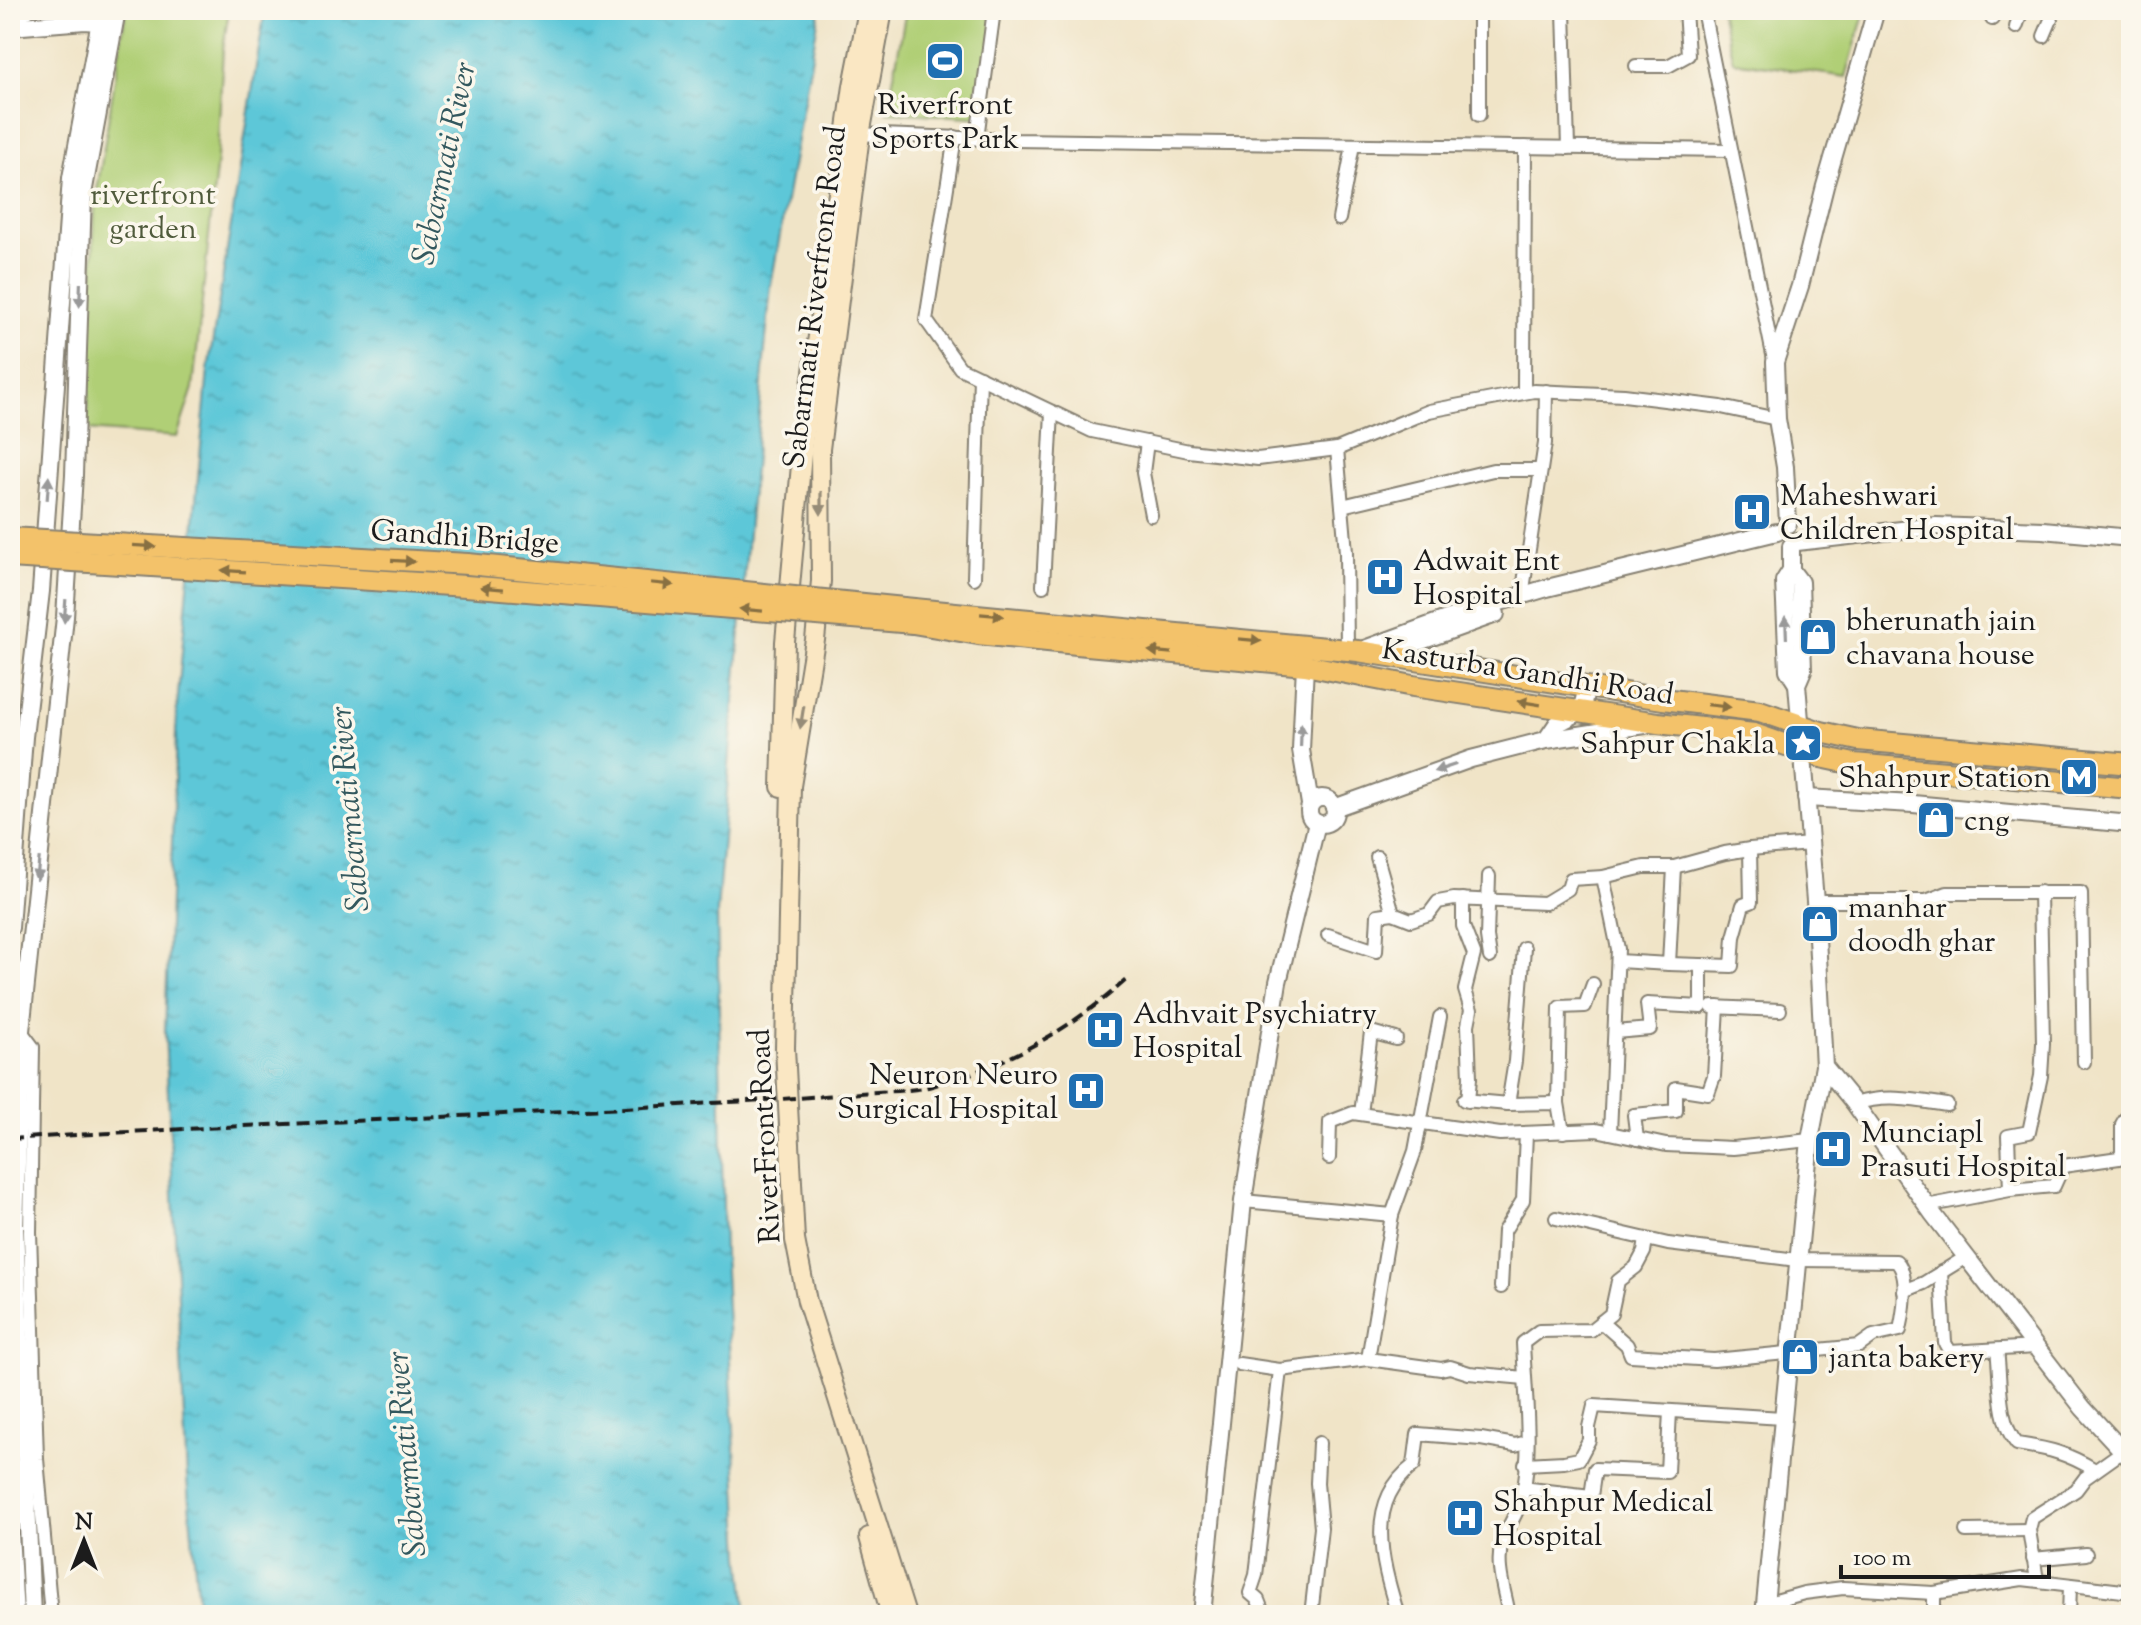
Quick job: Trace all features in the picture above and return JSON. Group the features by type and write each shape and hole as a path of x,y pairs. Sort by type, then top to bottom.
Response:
{"main road":[{"name":"Sabarmati Riverfront Road","path":"815,640 821,581 820,449 868,10"},
{"name":"Sabarmati Riverfront Road","path":"785,642 803,443 853,134 883,10"},
{"name":"Gandhi Bridge","path":"10,538 468,564 913,616"},
{"name":"Gandhi Bridge","path":"10,557 913,616"},
{"name":"Kasturba Gandhi Road","path":"913,616 1352,651 1587,688 1760,711 1858,740 2131,764"},
{"name":"Kasturba Gandhi Road","path":"913,616 978,634 1305,665 1413,686 1658,723 1754,734 1803,752 1854,764 2131,788"},
{"name":"RiverFront Road","path":"815,640 791,786 785,1048 795,1240 807,1301 906,1615"},
{"name":"RiverFront Road","path":"785,642 775,1046 788,1239 799,1305 891,1615"}],"street":[{"path":"10,11 27,10"},
{"path":"977,138 994,10"},
{"path":"1479,10 1479,115"},
{"path":"1564,10 1568,148"},
{"path":"1636,66 1668,66 1688,55 1685,10"},
{"path":"1703,10 1775,362 1791,570 1784,581 1788,670 1797,684 1801,725 1824,1066 1810,1140 1765,1610 1804,1593 1843,1588 1934,1593 1997,1582 2037,1580 2131,1592"},
{"path":"1775,362 1800,286 1825,186 1876,10"},
{"path":"2016,27 2022,10"},
{"path":"2044,36 2055,10"},
{"path":"10,27 109,16"},
{"path":"32,1615 15,1228 21,1031 66,601 74,475 83,194 103,79 109,16"},
{"path":"10,928 24,737 41,591 70,228 71,178 109,16"},
{"path":"853,134 1731,150"},
{"path":"955,137 926,320 960,368 1092,431 1189,451 1258,459 1337,449 1429,411 1524,392 1546,391 1624,395 1777,419"},
{"path":"1339,219 1353,145"},
{"path":"1524,392 1525,147"},
{"path":"974,578 980,377"},
{"path":"1522,596 1545,443 1546,391"},
{"path":"1043,586 1052,412"},
{"path":"1147,442 1143,473 1151,515"},
{"path":"1337,449 1352,651 1522,596 1789,536 1936,516 2060,521 2131,528"},
{"path":"1342,506 1493,470 1540,470"},
{"path":"1382,655 1549,595 1789,536 1936,526 2043,530 2131,538"},
{"path":"1305,665 1301,750 1309,813 1317,823 1325,824 1332,819 1334,808"},
{"path":"1546,740 1557,724 1581,711 1587,688"},
{"path":"1334,808 1471,759 1546,740 1658,723"},
{"path":"1806,798 1913,804 2131,824"},
{"path":"1310,804 1317,799 1326,799 1334,808"},
{"path":"1202,1615 1243,1201 1278,982 1317,823"},
{"path":"1328,935 1376,951 1378,915 1393,913 1411,920 1429,914 1438,902 1463,899 1545,903 1568,889 1571,879 1603,877 1625,870 1674,867 1750,849 1810,844"},
{"path":"1618,961 1732,966 1734,937 1743,905 1751,902 1750,849"},
{"path":"1377,857 1393,913"},
{"path":"1669,964 1674,867"},
{"path":"1489,876 1487,937 1490,957"},
{"path":"1603,877 1618,949 1610,1133"},
{"path":"2010,1190 2008,1136 2029,1132 2041,1076 2043,970 2040,892"},
{"path":"1815,901 1926,901 1947,893 2077,892 2082,895 2084,1062"},
{"path":"1463,899 1463,926 1474,954 1465,990 1471,1010 1468,1025 1470,1078 1464,1100 1508,1104 1558,1103"},
{"path":"1508,1104 1515,1061 1524,948"},
{"path":"1701,965 1701,1007"},
{"path":"1563,1132 1558,1103 1560,1007 1585,1006 1593,984"},
{"path":"1615,1032 1650,1029 1647,1004 1780,1010"},
{"path":"1637,1139 1634,1115 1676,1111 1676,1088 1708,1093 1714,1076 1718,1007"},
{"path":"1368,1359 1392,1215 1415,1151 1440,1017"},
{"path":"21,1031 33,1047 31,1263 37,1459 51,1615"},
{"path":"1361,1114 1371,1032 1396,1039"},
{"path":"1824,1066 1855,1104 1926,1206 2083,1408 2127,1455 2095,1470 2076,1490 2032,1518 2029,1530 2037,1580"},
{"path":"1855,1104 1873,1098 1892,1098 1947,1105"},
{"path":"1329,1158 1330,1122 1353,1113 1500,1134 1596,1130 1666,1145 1733,1148 1810,1140"},
{"path":"1926,1206 2010,1190 2054,1186 2061,1169 2067,1164 2119,1158 2122,1153 2122,1124 2125,1119 2131,1119"},
{"path":"1501,1287 1504,1231 1523,1200 1526,1134"},
{"path":"1243,1201 1392,1215"},
{"path":"1556,1218 1646,1239 1797,1260 1896,1261 1901,1266 1904,1291 1901,1327 1897,1332 1873,1336 1859,1346 1714,1360 1631,1355 1627,1345 1601,1322"},
{"path":"1509,1615 1502,1584 1500,1553 1522,1496 1527,1442 1523,1343 1539,1331 1591,1330 1611,1314 1618,1281 1636,1267 1644,1252 1646,1239"},
{"path":"1904,1291 1966,1257"},
{"path":"1941,1272 1947,1348 1957,1353 2036,1347"},
{"path":"1997,1350 2005,1422 2017,1444 2048,1448 2072,1456 2095,1470"},
{"path":"1239,1364 1280,1370 1368,1359 1525,1378"},
{"path":"1245,1615 1263,1613 1258,1600 1250,1593 1256,1575 1280,1370"},
{"path":"1525,1464 1579,1459 1589,1440 1594,1406 1782,1418"},
{"path":"1522,1488 1591,1496 1595,1469 1667,1472 1670,1411"},
{"path":"1386,1615 1397,1612 1381,1557 1386,1500 1396,1478 1414,1465 1418,1434 1515,1445 1527,1442"},
{"path":"1311,1615 1321,1528 1317,1483 1319,1443"},
{"path":"1966,1531 2029,1530"},
{"path":"10,1534 15,1615"},
{"path":"2033,1559 2086,1554"},
{"path":"2069,1615 2070,1586"},
{"path":"1934,1593 1934,1615"}],"green space":[{"name":"riverfront garden","path":"126,10 229,10 193,388 177,437 87,430 95,203"},
{"name":"Riverfront Sports Park","path":"906,10 1000,10 985,118 887,112"},
{"path":"1721,10 1865,10 1846,77 1733,61"}],"water":[{"name":"Sabarmati River","path":"265,10 820,10 771,285 717,912 724,1254 747,1615 199,1615 187,1479 165,1033 177,706 208,370"}],"railway":[{"path":"10,1139 661,1106 915,1089 959,1078 1011,1057 1082,1015 1126,980"}],"place":[{"name":"Riverfront Sports Park","path":"945,61"},
{"name":"Maheshwari Children Hospital","path":"1752,512"},
{"name":"Adwait Ent Hospital","path":"1385,577"},
{"name":"bherunath jain chavana house","path":"1818,637"},
{"name":"Sahpur Chakla","path":"1803,743"},
{"name":"Shahpur Station","path":"2079,777"},
{"name":"cng","path":"1936,820"},
{"name":"manhar doodh ghar","path":"1820,924"},
{"name":"Adhvait Psychiatry Hospital","path":"1105,1030"},
{"name":"Neuron Neuro Surgical Hospital","path":"1086,1091"},
{"name":"Munciapl Prasuti Hospital","path":"1833,1149"},
{"name":"janta bakery","path":"1800,1357"},
{"name":"Shahpur Medical Hospital","path":"1465,1518"}]}
